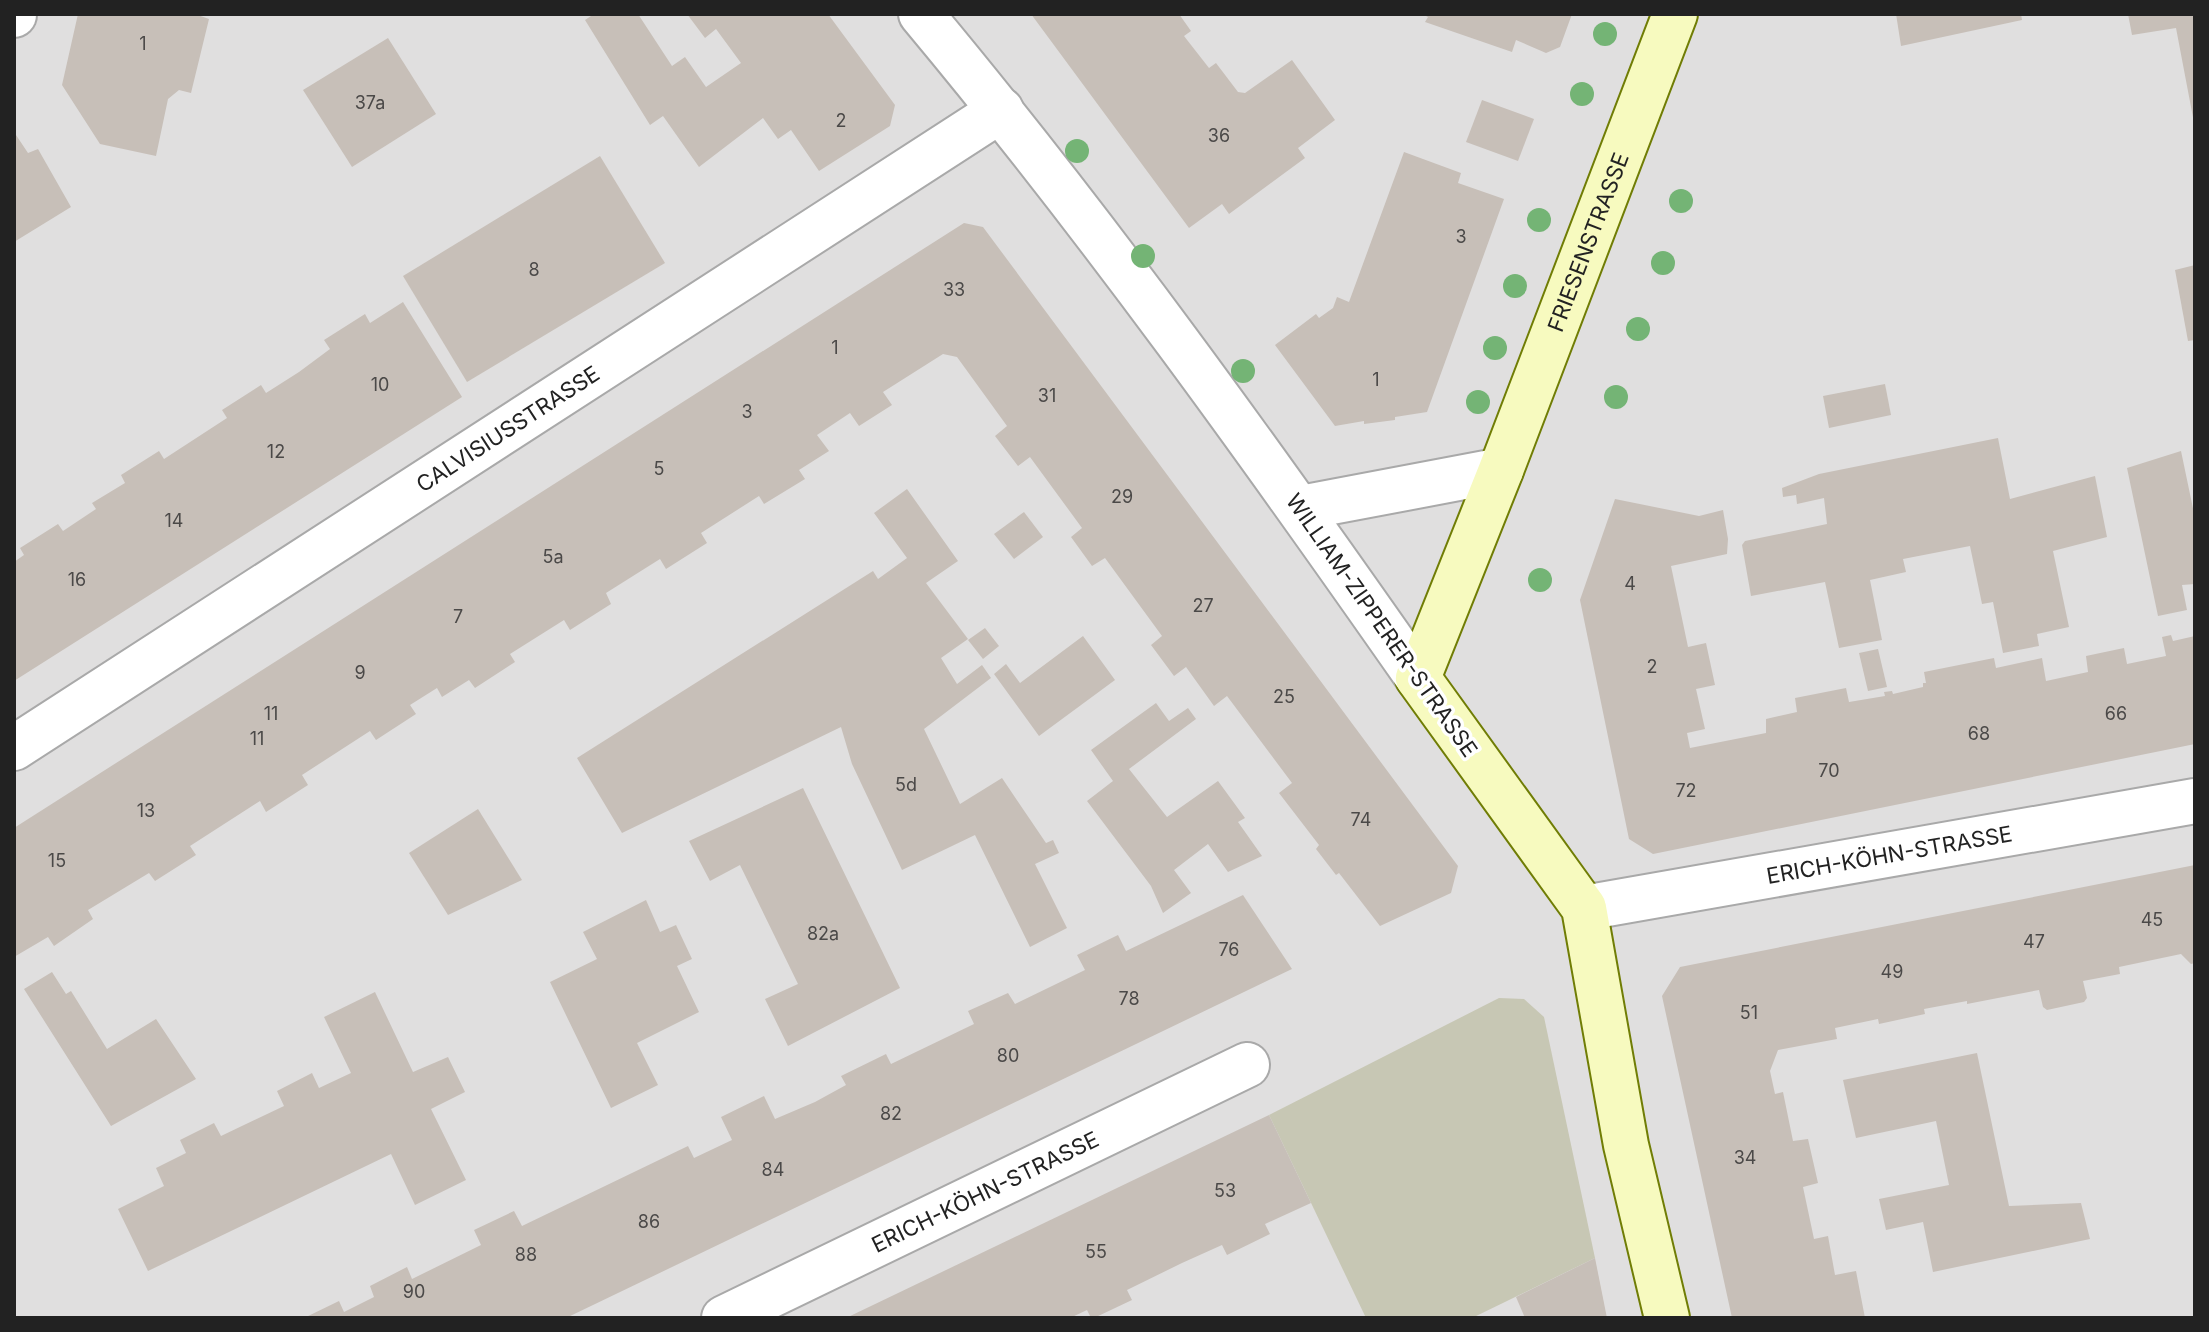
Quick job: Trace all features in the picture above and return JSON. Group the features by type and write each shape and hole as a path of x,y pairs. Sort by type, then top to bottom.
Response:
{"street":[{"name":"WILLIAM-ZIPPERER-STRASSE","path":"921,14 1001,110 1300,508 1584,908 1626,1145 1667,1318"},
{"name":"FRIESENSTRASSE","path":"1418,678 1675,14"},
{"name":"CALVISIUSSTRASSE","path":"14,748 1001,110"},
{"path":"1300,508 1501,470"},
{"name":"ERICH-KÖHN-STRASSE","path":"1584,908 2195,801"},
{"name":"ERICH-KÖHN-STRASSE","path":"724,1318 1247,1065"}],"shaded area":[{"path":"14,14 2195,14 2195,1318 14,1318"},
{"path":"1499,998 1524,999 1544,1017 1595,1258 1472,1318 1366,1318 1269,1115"}],"building":[{"path":"78,14 195,14 209,19 191,93 179,90 168,99 156,156 100,144 62,85"},
{"path":"594,14 638,14 672,66 685,57 706,87 741,63 716,29 705,38 687,14 828,14 895,105 890,126 819,171 791,130 778,139 763,118 699,167 663,116 650,125 585,20"},
{"path":"1031,14 1179,14 1191,31 1184,36 1209,68 1216,63 1238,92 1245,93 1292,60 1335,120 1298,148 1305,158 1229,214 1222,204 1189,228"},
{"path":"1422,14 1572,14 1560,47 1546,53 1516,40 1512,52 1425,22 1428,17"},
{"path":"1896,14 2021,14 2022,20 1901,46"},
{"path":"2128,14 2195,14 2195,128 2176,28 2132,35"},
{"path":"388,38 436,114 352,167 303,90"},
{"path":"1482,100 1534,119 1518,161 1466,142"},
{"path":"14,132 28,153 38,149 71,207 14,242"},
{"path":"1404,152 1461,173 1458,183 1504,199 1427,412 1395,417 1395,420 1335,426 1275,345 1316,314 1319,318 1333,308 1337,297 1349,302"},
{"path":"600,156 665,263 467,382 403,276"},
{"path":"964,223 983,227 1458,866 1451,893 1380,926 1316,849 1319,845 1279,793 1292,783 1227,696 1214,706 1186,667 1174,676 1151,645 1162,636 1105,558 1092,566 1071,537 1082,528 1030,457 1018,466 995,436 1007,426 957,357 943,354 883,392 892,405 859,426 850,413 817,435 829,451 799,470 805,479 764,504 759,496 701,533 707,543 666,569 660,559 606,593 611,604 570,630 564,620 510,654 515,662 475,688 469,680 442,697 437,688 410,705 416,714 376,740 370,731 302,775 308,785 266,812 260,801 190,846 196,855 155,881 149,873 88,910 93,919 54,946 48,937 14,957 14,828"},
{"path":"2195,265 2195,340 2188,341 2175,270"},
{"path":"403,302 462,397 14,681 14,562 24,555 20,548 58,524 63,531 96,509 92,503 125,483 121,475 159,451 164,459 227,418 222,410 261,385 266,393 299,372 330,349 324,340 365,314 370,323"},
{"path":"1885,384 1891,415 1829,428 1823,396"},
{"path":"1998,438 2010,499 2095,476 2107,537 2053,551 2069,627 2037,634 2039,646 2003,653 1993,602 1982,604 1970,546 1903,559 1906,572 1870,580 1882,640 1839,648 1825,582 1751,596 1742,545 1745,541 1827,524 1824,498 1797,504 1796,495 1783,497 1782,488 1819,474"},
{"path":"2181,451 2195,518 2195,584 2182,585 2187,610 2158,616 2127,468"},
{"path":"907,489 958,561 926,583 968,639 941,658 957,684 982,665 991,678 924,729 960,804 1002,778 1046,843 1053,840 1059,853 1035,864 1067,928 1030,947 975,835 902,870 852,764 841,727 622,833 577,758 873,571 878,579 907,558 874,513"},
{"path":"1615,499 1699,516 1723,510 1727,554 1671,566 1688,647 1706,643 1715,685 1696,689 1705,729 1687,733 1690,748 1766,733 1766,719 1797,712 1795,698 1846,688 1849,702 1885,696 1884,692 1892,691 1893,694 1923,687 1926,683 1924,672 1994,658 1996,668 2042,658 2046,681 2088,672 2086,656 2124,648 2127,664 2166,656 2162,637 2171,635 2173,641 2195,636 2195,744 1653,854 1629,839 1580,600"},
{"path":"1024,512 1043,537 1014,559 994,534"},
{"path":"985,628 999,646 983,659 968,640"},
{"path":"1083,636 1115,680 1039,736 994,674 1006,664 1020,683"},
{"path":"1878,649 1887,687 1868,691 1859,653"},
{"path":"1156,703 1169,721 1188,708 1196,719 1129,769 1167,817 1218,781 1245,818 1238,822 1262,856 1228,872 1208,844 1174,870 1191,893 1163,913 1151,886 1087,801 1113,781 1091,750"},
{"path":"803,788 900,988 788,1046 765,999 798,984 740,865 710,881 689,841"},
{"path":"478,809 522,880 448,915 409,853"},
{"path":"2195,865 2195,963 2191,964 2181,954 2119,967 2120,974 2083,981 2087,998 2084,1002 2047,1010 2043,1007 2039,990 1924,1009 1925,1014 1879,1024 1878,1019 1835,1028 1837,1039 1778,1050 1770,1071 1775,1094 1783,1092 1793,1141 1808,1139 1818,1183 1803,1187 1814,1239 1828,1236 1835,1275 1856,1271 1865,1318 1732,1318 1662,996 1680,967"},
{"path":"1243,895 1292,969 566,1318 304,1318 339,1301 344,1312 374,1297 370,1286 407,1267 412,1279 481,1245 474,1230 514,1211 522,1226 688,1146 694,1158 732,1140 721,1117 764,1096 775,1119 815,1102 846,1085 841,1076 886,1054 891,1064 974,1024 968,1011 1008,993 1015,1004 1085,970 1077,955 1118,935 1126,951"},
{"path":"646,900 660,932 676,925 692,959 677,966 699,1012 637,1043 658,1085 611,1108 550,982 597,959 583,932"},
{"path":"52,972 66,994 71,991 107,1049 156,1019 196,1079 111,1126 24,989"},
{"path":"375,992 413,1072 448,1057 465,1092 431,1109 466,1180 415,1205 391,1154 148,1271 118,1209 164,1186 156,1168 186,1153 180,1140 214,1123 221,1136 284,1106 277,1091 312,1073 319,1088 351,1073 324,1017"},
{"path":"1977,1053 2009,1206 2081,1203 2090,1239 1933,1272 1923,1222 1886,1230 1879,1199 1949,1185 1936,1121 1856,1138 1843,1080"},
{"path":"1269,1115 1311,1203 1265,1224 1270,1234 1227,1255 1222,1245 1182,1263 1127,1290 1132,1300 1094,1318 1087,1310 1070,1318 846,1318"},
{"path":"1595,1258 1607,1318 1525,1318 1516,1297"}]}
